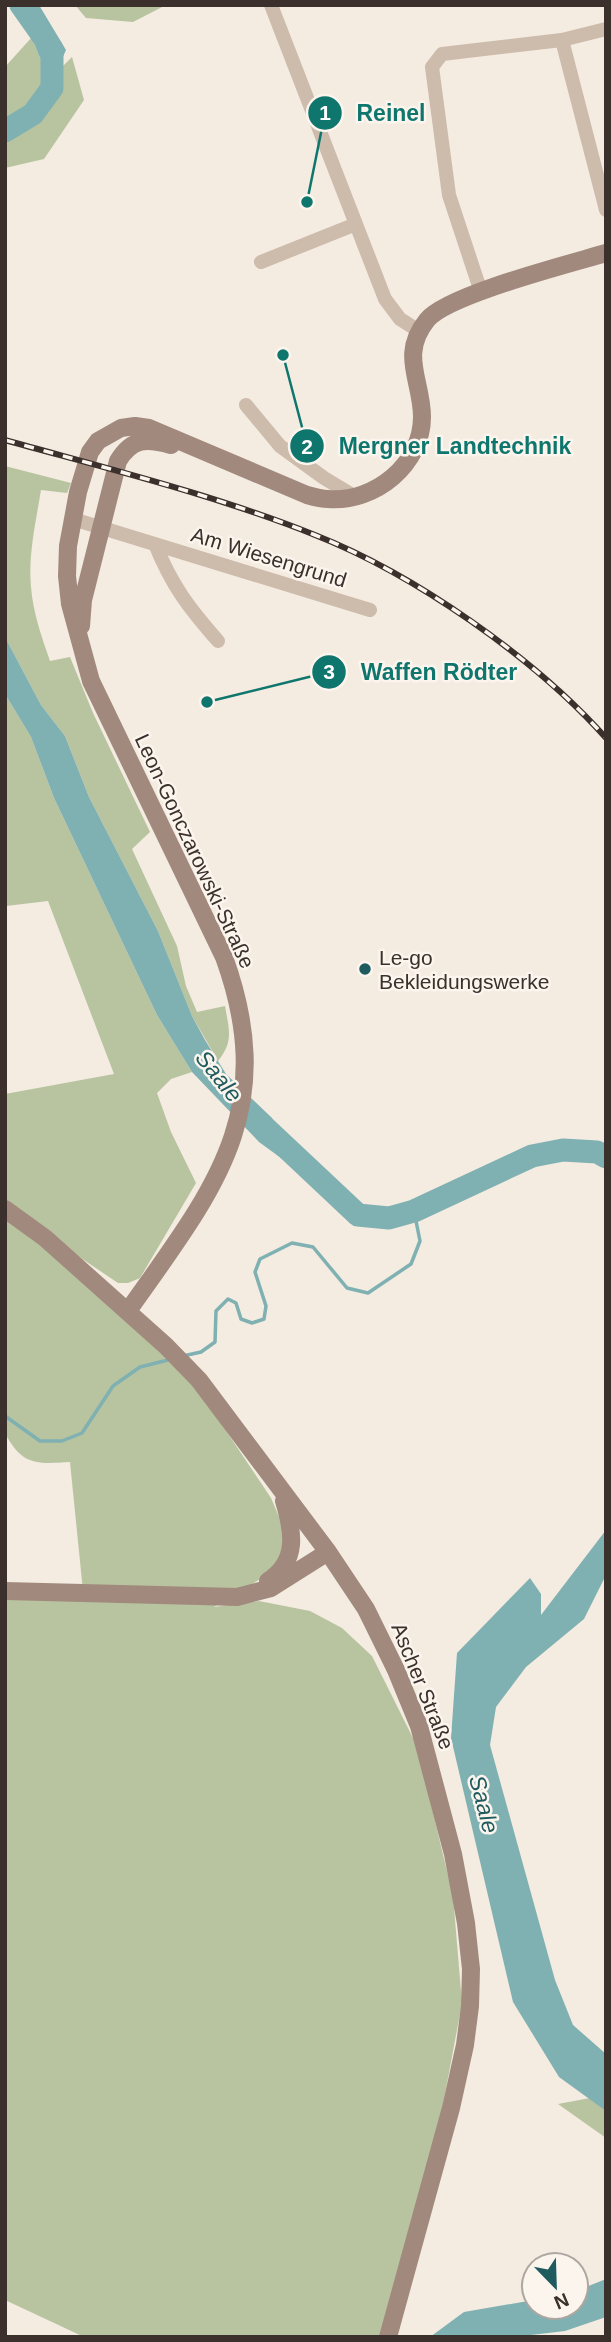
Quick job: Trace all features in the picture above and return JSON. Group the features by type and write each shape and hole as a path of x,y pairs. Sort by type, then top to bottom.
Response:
{"street":[{"path":"271,5 388,305 400,319 419,331"},
{"path":"481,292 449,195 432,67 442,54 562,40 606,29"},
{"path":"562,40 606,210"},
{"path":"261,262 356,224"},
{"path":"208,454 307,495 329,499 354,496 386,484 398,473 416,448 422,416 412,356 419,331 429,317 441,308 481,292 606,253"},
{"path":"246,405 280,446 354,496"},
{"name":"Leon-Gonczarowski-Straße","path":"128,1311 206,1196 228,1152 243,1099 246,1055 239,1004 224,957 100,701 85,663 70,604 67,576 78,492 90,452 97,441 121,428 135,426 149,428 208,454"},
{"name":"Leon-Gonczarowski-Straße","path":"80,636 83,600 100,528 118,461 125,449 135,443 155,441 208,454"},
{"name":"Am Wiesengrund","path":"73,519 370,610"},
{"name":"Am Wiesengrund","path":"155,544 167,575 186,604 218,641"},
{"name":"Ascher Straße","path":"5,1209 45,1238 128,1311 199,1380 328,1552 366,1609 396,1670 419,1726 453,1854 466,1923 471,1969 470,2006 465,2045 451,2108 388,2337"},
{"path":"237,1597 273,1578 286,1565 292,1550 293,1533 280,1487"},
{"path":"5,1591 237,1597 271,1588 328,1552"}],"green space":[{"path":"75,5 166,5 133,22 86,18"},
{"path":"32,37 39,56 55,74 72,57 84,100 44,159 5,168 5,67"},
{"path":"5,466 71,483 67,493 41,490 31,563 31,587 36,616 50,661 70,657 93,713 150,832 132,849 177,946 186,986 197,1012 225,1006 228,1041 218,1061 192,1016 158,931 89,797 65,736 41,705 5,637"},
{"path":"5,694 31,737 54,798 157,1015 192,1072 171,1079 157,1093 171,1132 196,1183 140,1278 128,1283 118,1283 23,1219 190,1377 271,1498 289,1540 272,1572 214,1607 259,1601 310,1611 342,1628 372,1656 417,1746 453,1896 462,2003 442,2110 379,2337 84,2337 5,2300 5,1589 83,1591 70,1462 32,1461 18,1452 5,1433 5,1094 114,1074 48,901 6,906"},
{"path":"606,2095 606,2138 558,2104"}],"water":[{"path":"14,5 39,5 66,50 55,75 39,56"},
{"path":"5,637 41,705 65,736 89,797 158,931 192,1016 205,1040 226,1074 272,1118 292,1166 259,1142 192,1072 157,1015 54,798 31,737 5,694"},
{"path":"606,1530 606,1575 584,1619 526,1667 496,1707 490,1745 555,1980 573,2025 606,2054 606,2111 559,2077 513,2002 451,1738 457,1653 530,1578 541,1594 541,1615"},
{"path":"606,2279 606,2317 565,2331 514,2337 430,2337 464,2312 520,2302 520,2321 590,2321 590,2285"}],"waterway":[{"name":"Saale","path":"5,131 33,114 52,88 52,49 21,5"},
{"name":"Saale","path":"259,1122 358,1215 389,1218 414,1211 532,1156 563,1150 597,1152 606,1157"},
{"path":"183,1356 201,1352 215,1342 216,1311 228,1299 236,1303 241,1319 252,1323 264,1319 266,1306 255,1272 260,1259 292,1243 313,1247 347,1288 368,1293 411,1264 420,1241 414,1211"},
{"path":"5,1416 40,1441 62,1441 82,1433 113,1386 140,1367 172,1359"}],"railway":[{"path":"5,440 239,507 353,552 432,595 471,621 544,678 606,738"}],"place":[{"name":"Reinel","path":"307,202"},
{"name":"Mergner Landtechnik","path":"283,355"},
{"name":"Waffen Rödter","path":"207,702"},
{"name":"Le-go Bekleidungswerke","path":"365,969"}]}
